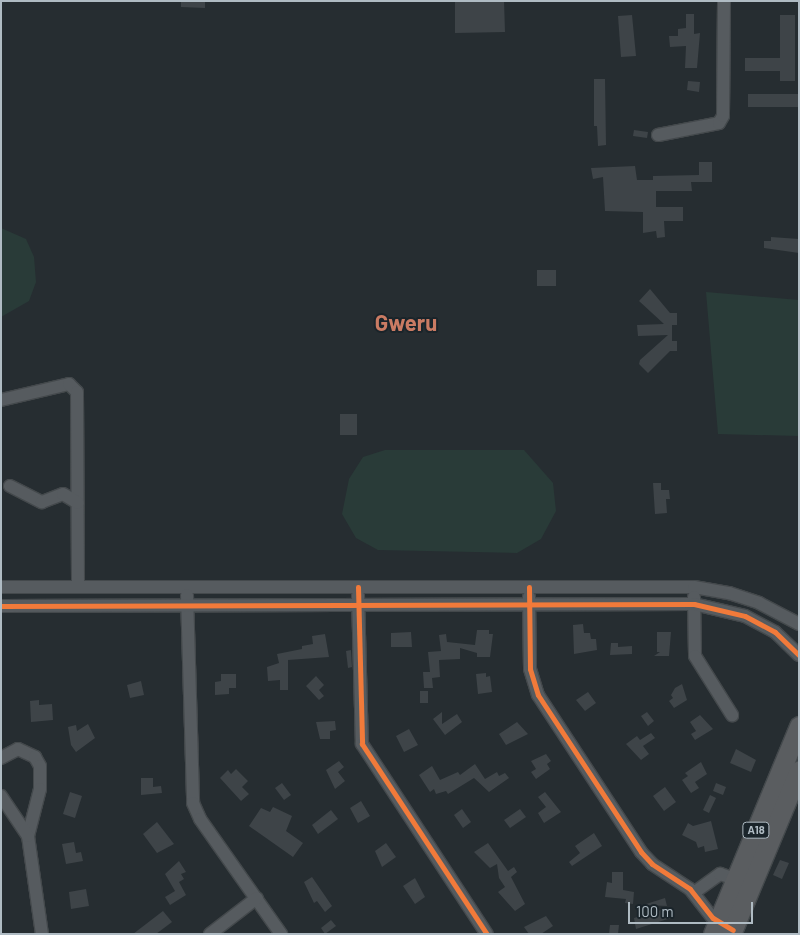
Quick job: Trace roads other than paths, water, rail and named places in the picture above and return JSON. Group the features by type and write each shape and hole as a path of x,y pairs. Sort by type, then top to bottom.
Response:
{"highway":[{"name":"A18","path":"724,930 799,726"},
{"name":"A18","path":"743,881 799,772"}],"street":[{"path":"658,134 719,123 723,116 724,1"},
{"path":"1,400 69,384 75,387 77,392 78,587"},
{"path":"10,486 42,502 63,494 78,503"},
{"path":"799,624 759,603 729,593 694,587 7,587 7,606 358,603 694,604 745,616 774,632 799,655"},
{"path":"358,587 362,744 486,934"},
{"path":"529,587 530,669 538,696 641,852 652,864 695,892 724,930"},
{"path":"694,587 695,656 732,715"},
{"path":"188,588 193,803 200,819 281,934"},
{"path":"1,758 18,749 35,757 40,766 40,789 28,836 42,934"},
{"path":"1,796 28,836"},
{"path":"695,892 715,876 743,881"},
{"path":"210,934 257,898"}],"district":[{"name":"Gweru","path":"406,323"}]}
